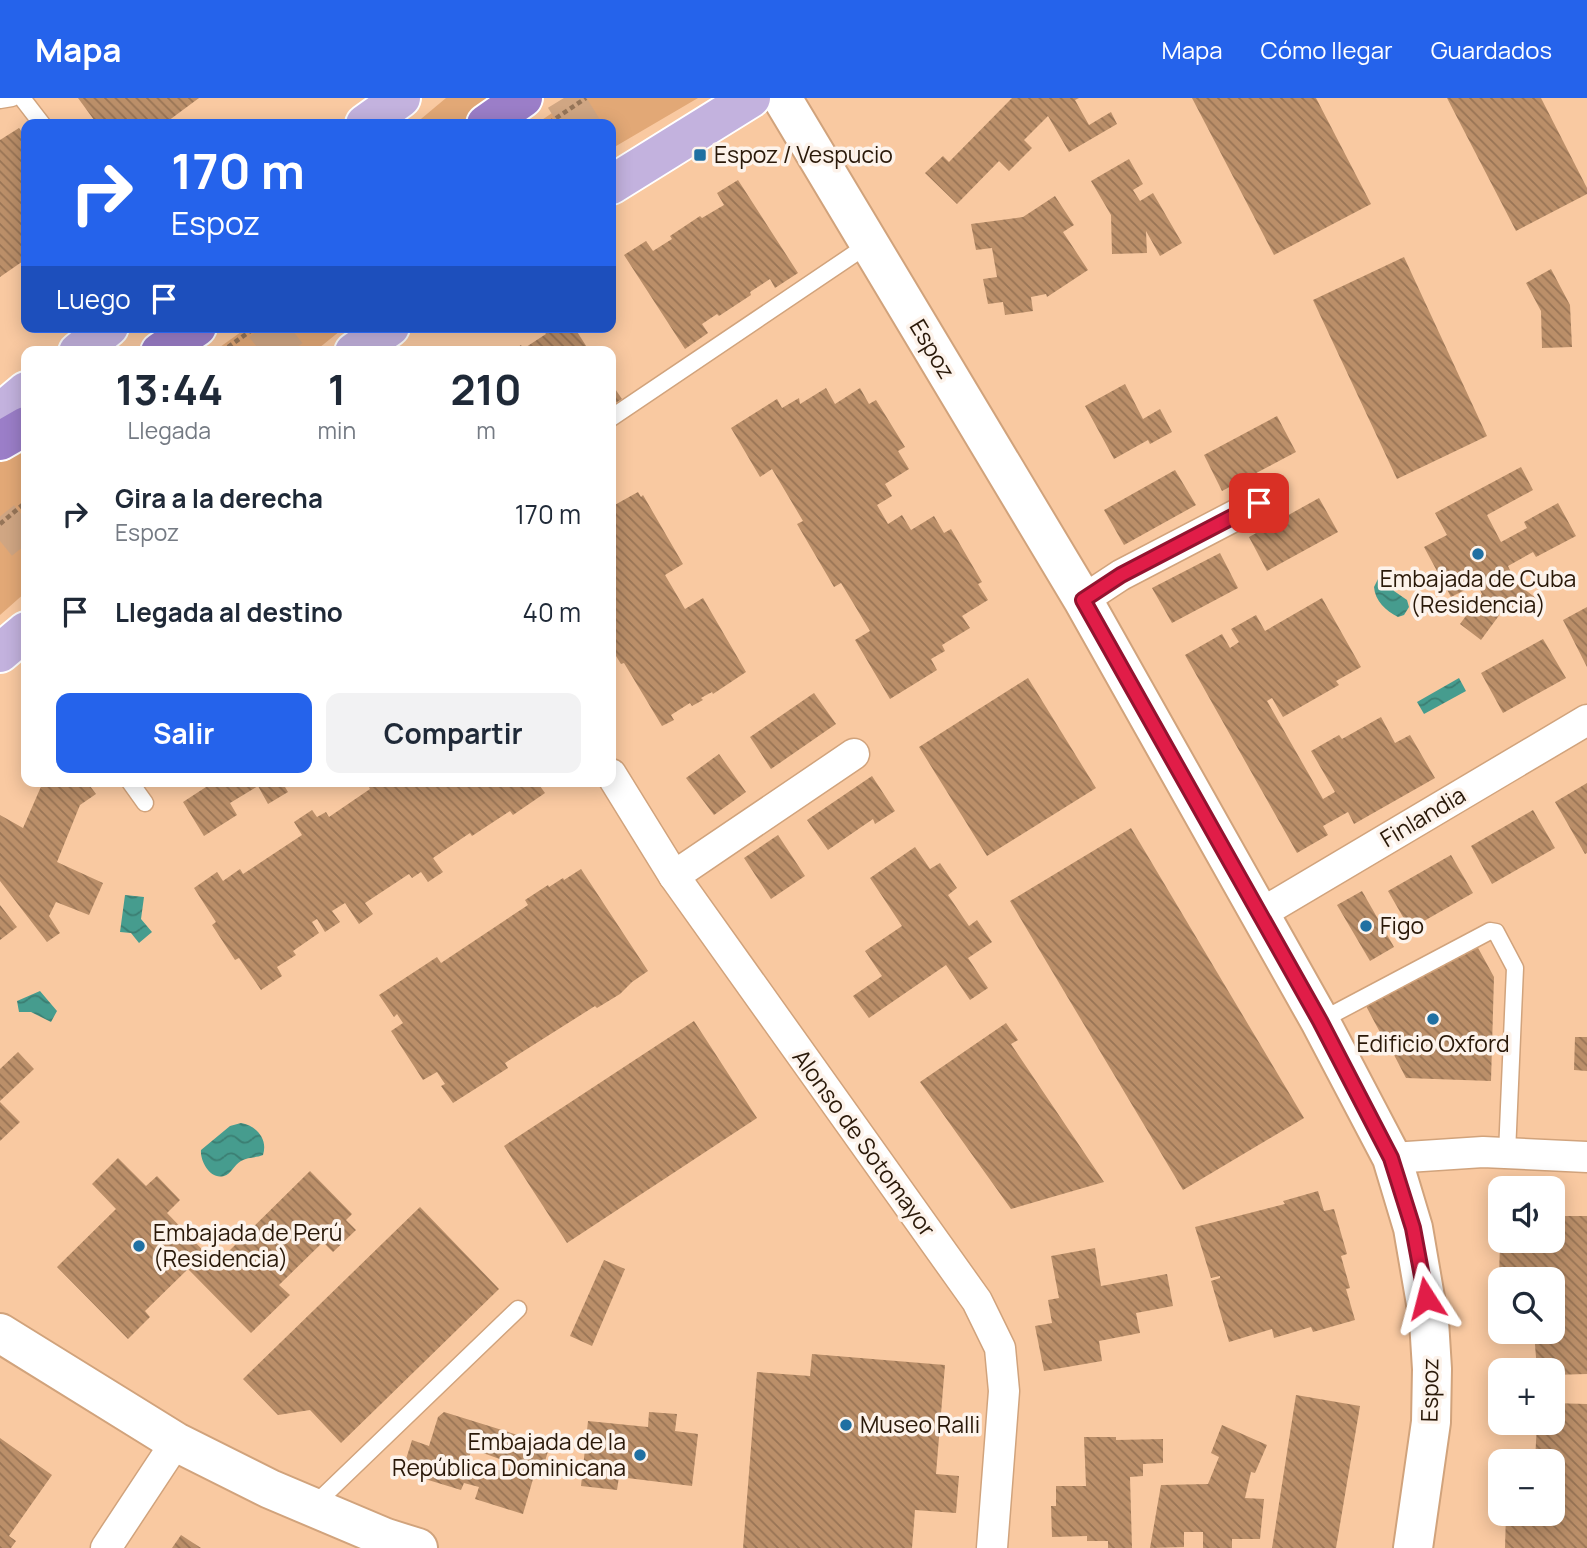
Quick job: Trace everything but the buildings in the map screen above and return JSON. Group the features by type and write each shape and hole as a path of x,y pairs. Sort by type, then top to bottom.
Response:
{"highway":[{"path":"492,119 523,98"},
{"path":"169,346 188,333"},
{"path":"0,441 21,429"}],"main road":[{"path":"372,119 401,98"},
{"path":"616,182 751,98"},
{"path":"85,346 101,333"},
{"path":"363,346 381,333"},
{"path":"0,413 21,395"}],"street":[{"name":"Espoz","path":"782,98 1083,600 1320,1021 1391,1158 1413,1228 1423,1274 1430,1334 1431,1422 1413,1548"},
{"path":"1083,600 1121,575 1259,503"},
{"name":"Finlandia","path":"1260,914 1587,720"},
{"path":"674,876 854,754"},
{"name":"Alonso de Sotomayor","path":"616,782 674,876 977,1301 1000,1348 1004,1391 992,1548"},
{"path":"1391,1158 1433,1154 1507,1153 1587,1157"},
{"path":"0,1333 176,1442 270,1489 386,1538 418,1548"},
{"path":"106,1548 176,1442"}],"lane":[{"path":"0,100 12,98"},
{"path":"22,98 38,119"},
{"path":"616,415 869,244"},
{"path":"134,787 145,803"},
{"path":"1320,1021 1490,931 1496,932 1515,968 1507,1153"},
{"path":"313,1507 518,1309"}],"path":[{"path":"555,119 586,98"},
{"path":"229,346 247,333"},
{"path":"0,524 21,506"}],"shaded area":[{"path":"446,98 509,98 479,119 421,119"},
{"path":"574,98 698,98 616,146 616,119 543,119"},
{"path":"240,333 338,333 321,346 221,346"},
{"path":"21,447 21,596 0,615 0,459"}],"water":[{"path":"1378,579 1389,579 1394,591 1407,600 1409,607 1404,615 1394,615 1379,601 1374,587"},
{"path":"1459,678 1466,691 1424,714 1417,702"},
{"path":"125,895 144,897 141,919 152,932 139,943 131,933 120,932"},
{"path":"40,991 57,1011 51,1022 31,1012 19,1012 17,1001"},
{"path":"241,1123 260,1134 264,1144 263,1155 243,1160 224,1176 214,1175 204,1164 201,1150 230,1126"}],"tunnel":[{"path":"566,119 600,98"},
{"path":"268,346 285,333"},
{"path":"0,541 21,524"}],"place":[{"name":"Espoz / Vespucio","path":"700,155"},
{"name":"Embajada de Cuba (Residencia)","path":"1478,554"},
{"name":"Figo","path":"1366,926"},
{"name":"Edificio Oxford","path":"1433,1019"},
{"name":"Embajada de Perú (Residencia)","path":"139,1246"},
{"name":"Museo Ralli","path":"846,1425"},
{"name":"Embajada de la República Dominicana","path":"640,1455"}],"route":[{"path":"1259,503 1121,575 1083,600 1320,1021 1391,1158 1413,1228 1426,1298"}]}
